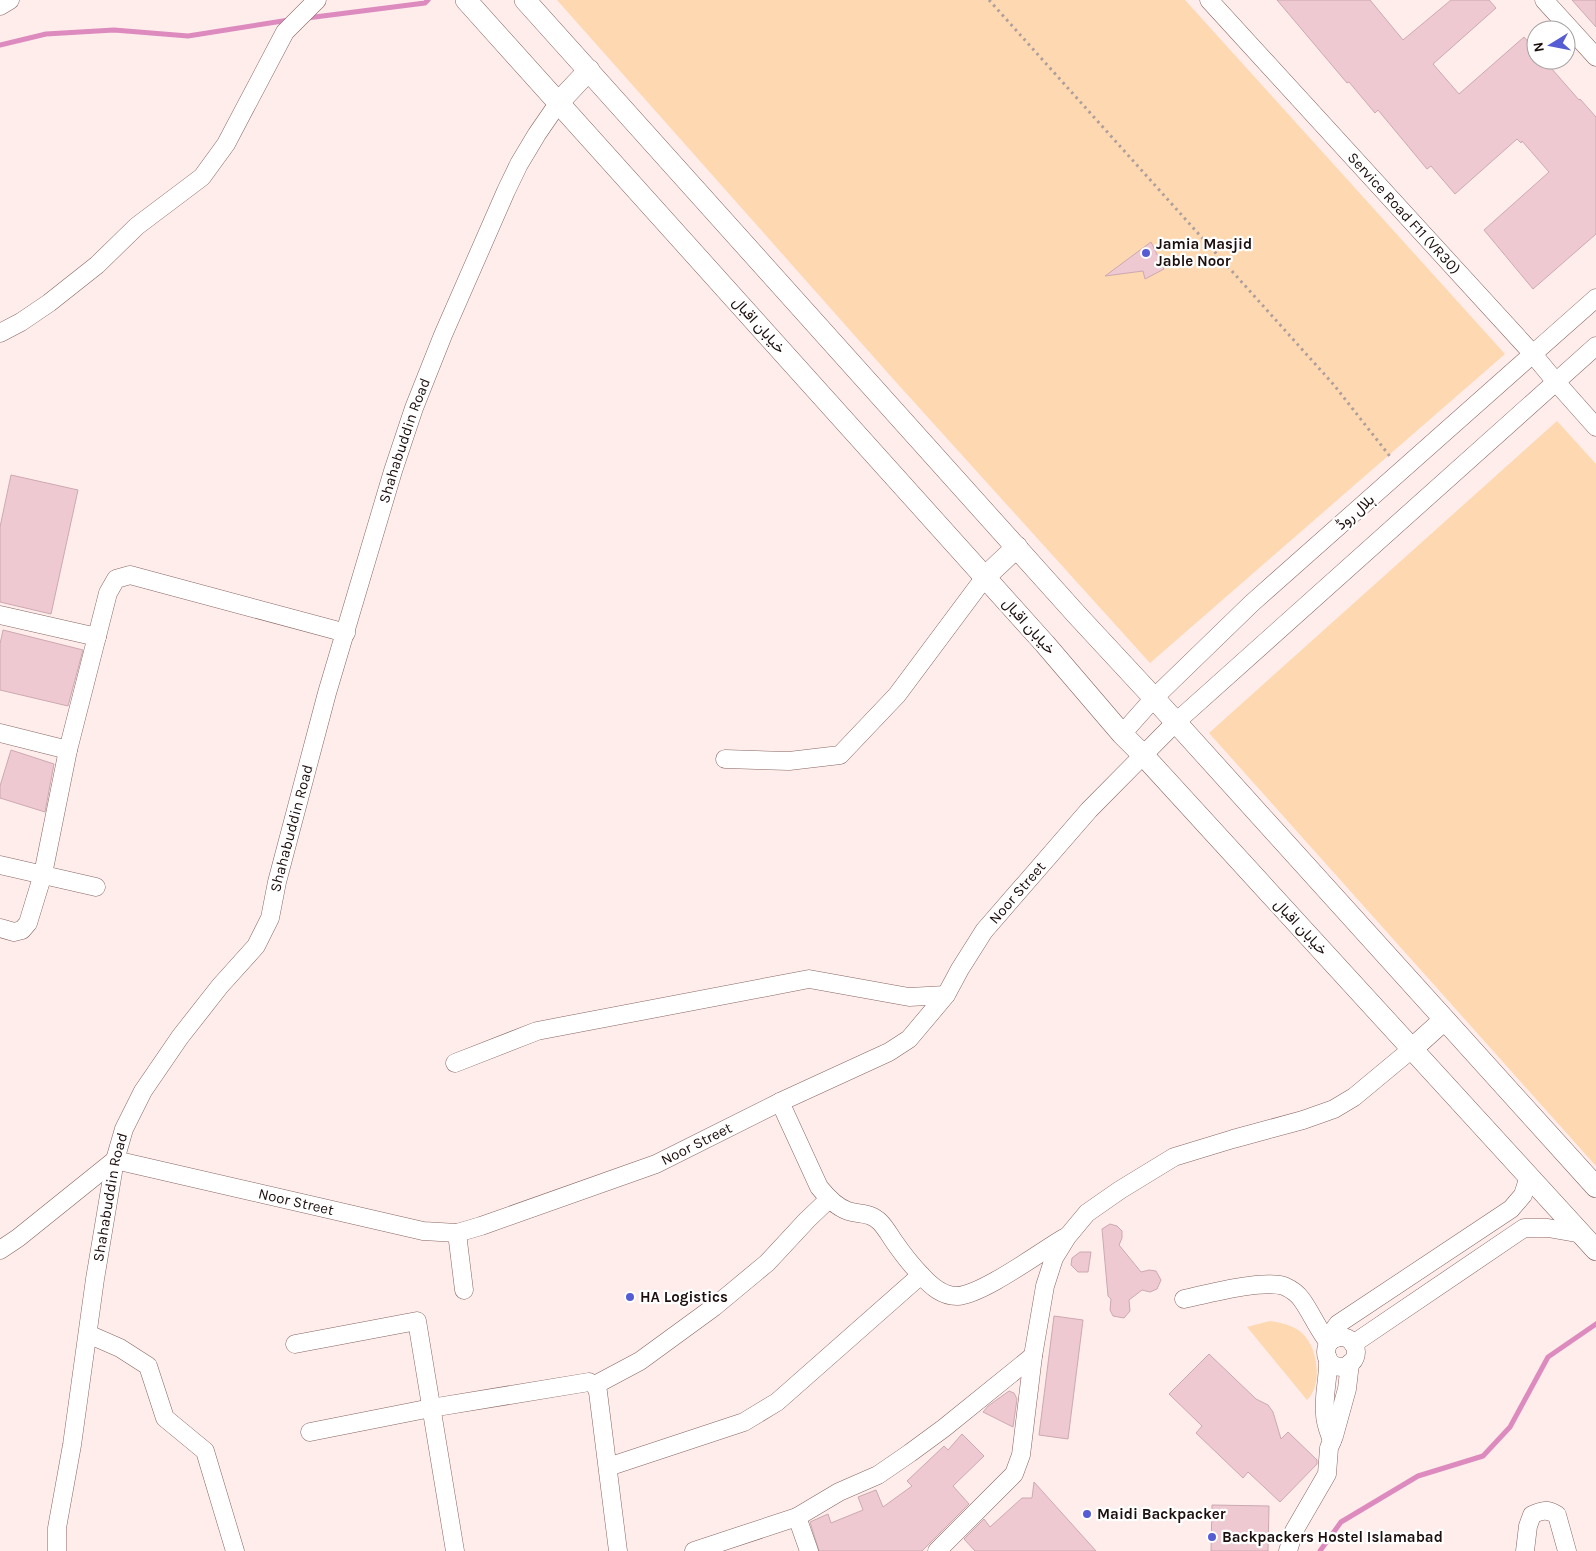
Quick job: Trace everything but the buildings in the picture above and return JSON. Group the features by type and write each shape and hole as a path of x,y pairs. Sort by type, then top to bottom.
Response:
{"main road":[{"path":"526,0 1017,547 1596,1187"},
{"name":"خیابان اقبال","path":"469,3 1046,644 1122,734 1413,1048 1596,1250"},
{"path":"559,102 589,70"},
{"path":"986,577 1017,547"},
{"path":"1413,1048 1444,1020"}],"street":[{"path":"0,6 10,0"},
{"path":"0,333 21,322 49,303 97,265 137,226 202,177 226,144 285,32 317,0"},
{"name":"Service Road F11 (VR30)","path":"1209,0 1532,353 1596,427"},
{"path":"1544,0 1596,58"},
{"name":"Shahabuddin Road","path":"57,1551 57,1528 72,1445 115,1160 124,1129 143,1090 180,1037 220,986 256,946 270,918 277,882 327,693 393,470 414,408 443,335 519,164 559,102"},
{"name":"ہلال روڈ","path":"1122,734 1154,698 1252,603 1596,298"},
{"path":"1144,756 1176,723 1596,346"},
{"path":"0,928 14,932 22,930 28,923 43,874 68,750 108,593 116,579 130,575 346,633"},
{"path":"725,759 790,761 840,755 897,695 986,577"},
{"path":"0,615 97,637"},
{"path":"0,733 68,750"},
{"name":"Noor Street","path":"115,1160 423,1231 457,1233 656,1164 780,1102 889,1052 910,1039 946,995 984,932 1089,810 1144,756"},
{"path":"0,865 96,887"},
{"path":"455,1063 537,1031 809,979 909,997 946,995"},
{"path":"937,1551 1014,1474 1021,1455 1033,1356 1045,1286 1054,1258 1067,1237 1087,1213 1174,1157 1303,1120 1334,1109 1354,1097 1413,1048"},
{"path":"780,1102 819,1187 829,1199 841,1208 850,1212 870,1215 880,1222 921,1276 932,1287 944,1294 957,1296 969,1294 989,1285 1067,1237"},
{"path":"0,1250 18,1238 115,1160"},
{"path":"1332,1441 1327,1426 1325,1400 1335,1328 1338,1324 1511,1209 1523,1195 1529,1176"},
{"path":"595,1386 640,1361 714,1307 767,1263 829,1199"},
{"path":"1353,1344 1524,1228 1548,1228 1582,1234"},
{"path":"457,1233 464,1290"},
{"path":"608,1467 744,1422 777,1402 921,1276"},
{"path":"1184,1299 1218,1291 1268,1284 1284,1286 1296,1293 1302,1300 1331,1346 1336,1366 1350,1363"},
{"path":"295,1344 417,1321 455,1551"},
{"path":"88,1334 120,1348 148,1366 165,1418 205,1451 235,1551"},
{"path":"1331,1346 1344,1338 1353,1344"},
{"path":"1288,1551 1294,1531 1327,1474 1332,1441 1347,1389 1350,1363 1354,1356 1353,1344"},
{"path":"694,1551 797,1517 839,1492 878,1475 910,1454 1033,1356"},
{"path":"310,1432 431,1408 589,1382 595,1386 598,1392 618,1551"},
{"path":"1525,1551 1528,1526 1532,1516 1540,1511 1549,1510 1557,1515 1567,1551"},
{"path":"797,1517 810,1551"}],"path":[{"path":"989,0 1334,385 1394,462"}],"shaded area":[{"path":"557,0 1185,0 1505,354 1150,663 895,381"},
{"path":"1557,421 1596,464 1596,1166 1209,733"},
{"path":"1270,1321 1295,1328 1302,1333 1312,1347 1317,1376 1312,1393 1307,1400 1247,1327"}],"waterway":[{"path":"307,18 425,3 428,0"},
{"path":"0,45 46,34 114,30 188,36 289,20"},
{"path":"1320,1551 1341,1522 1418,1476 1483,1456 1510,1427 1548,1357 1596,1324"}],"place":[{"name":"Jamia Masjid Jable Noor","path":"1146,253"},
{"name":"HA Logistics","path":"630,1297"},
{"name":"Maidi Backpacker","path":"1087,1514"},
{"name":"Backpackers Hostel Islamabad","path":"1212,1537"}]}
